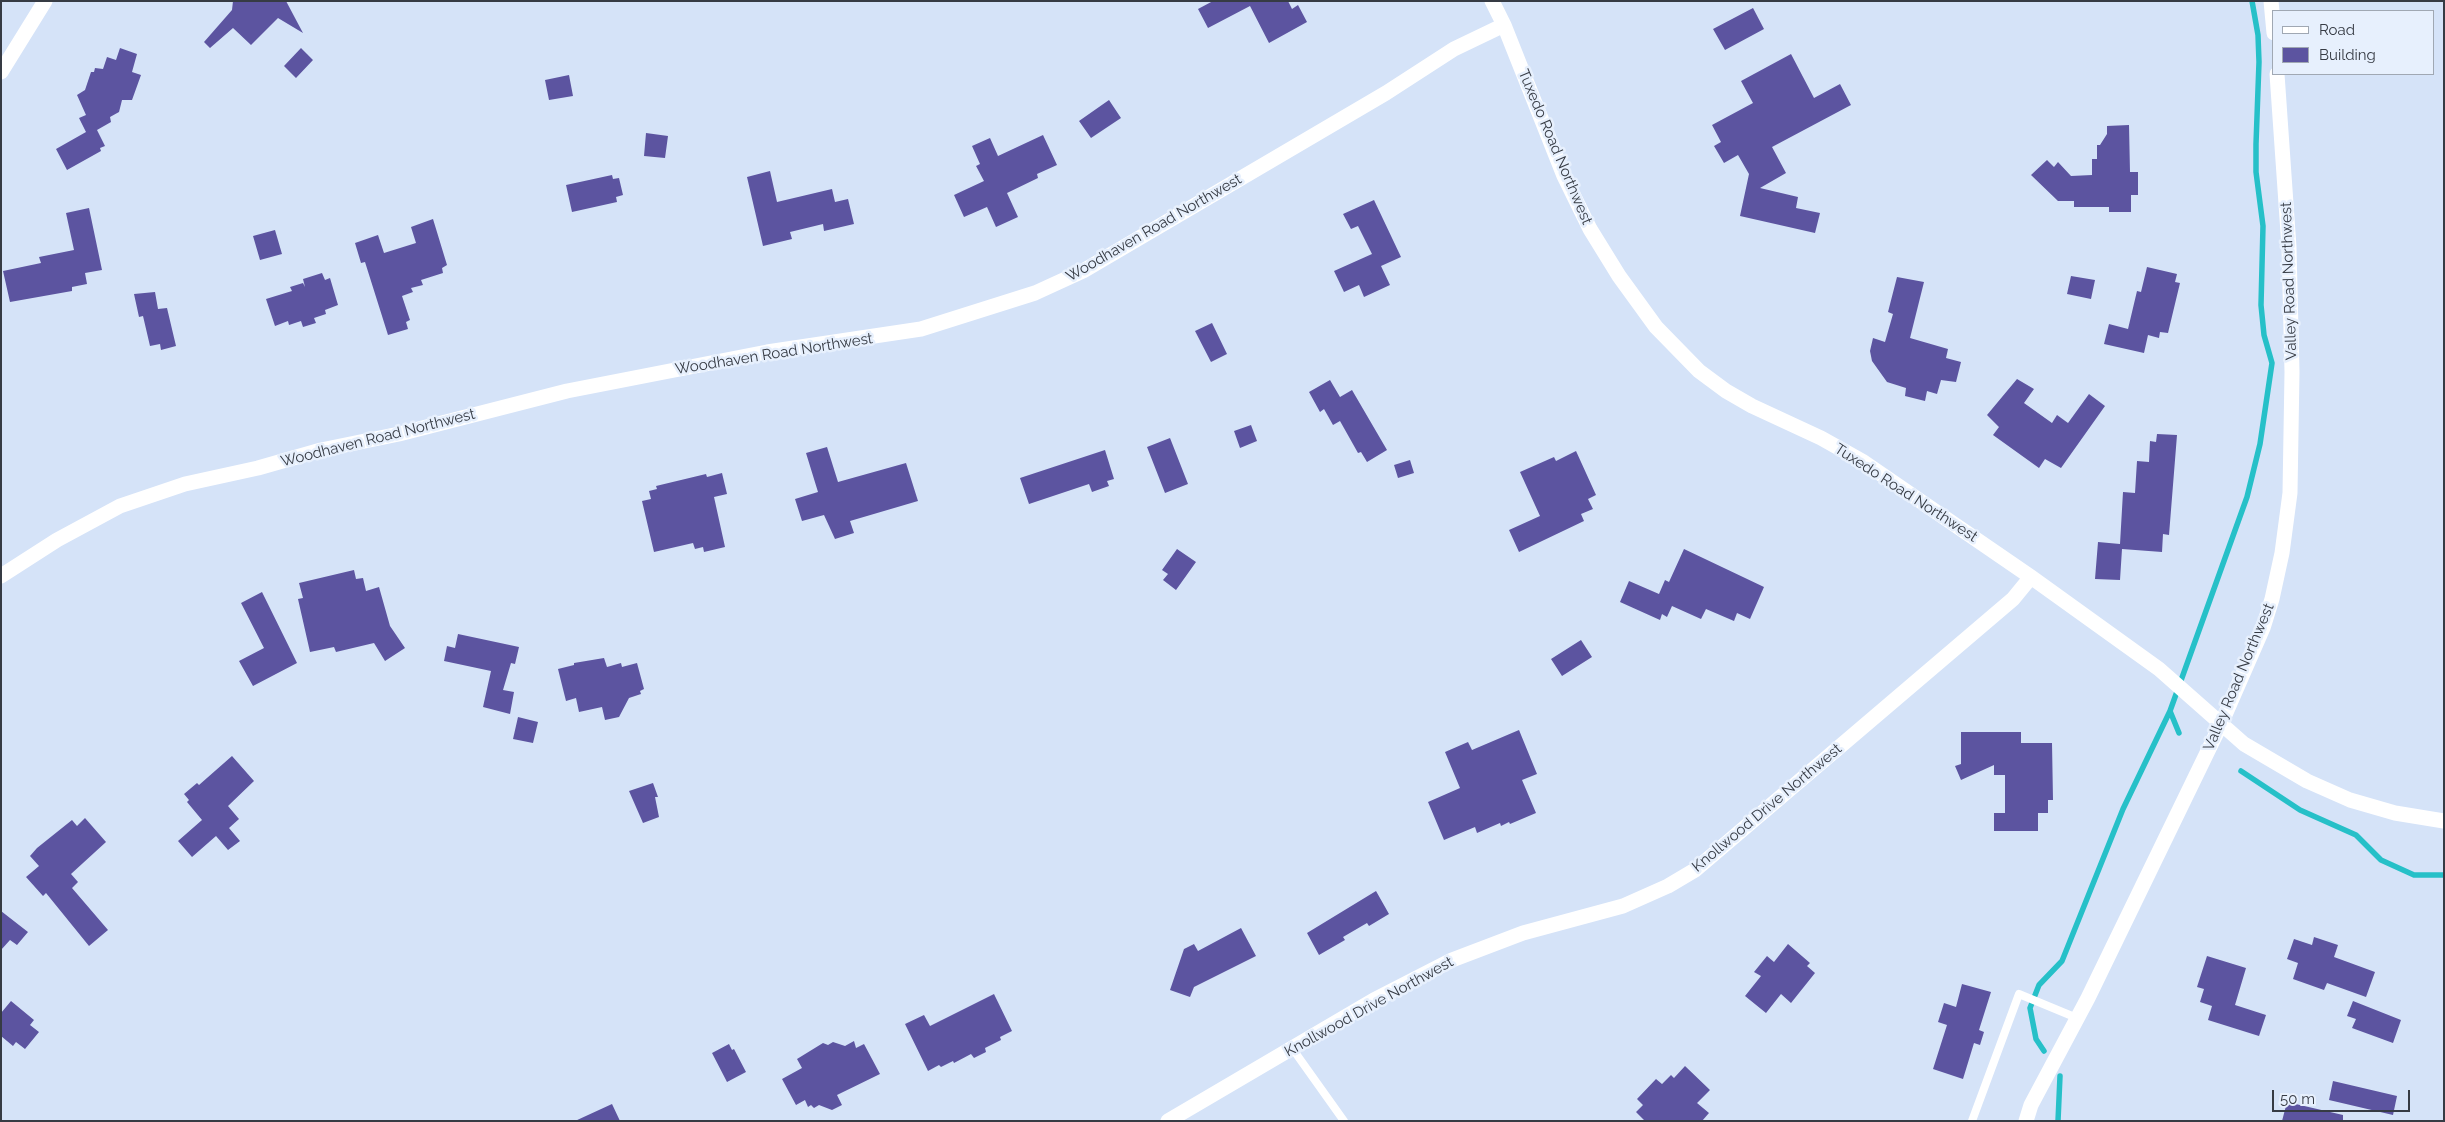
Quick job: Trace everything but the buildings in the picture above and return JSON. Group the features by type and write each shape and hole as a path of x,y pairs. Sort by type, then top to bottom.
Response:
{"street":[{"path":"1,72 45,1"},
{"name":"Tuxedo Road Northwest","path":"1492,1 1504,25 1564,176 1590,229 1619,276 1674,348 1699,371 1726,391 1862,461 2031,577 2159,669 2244,744 2316,785 2350,800 2395,813 2444,821"},
{"name":"Woodhaven Road Northwest","path":"1,576 57,540 120,506 185,484 258,468 321,450 398,434 568,391 766,352 921,329 1035,294 1083,271 1386,92 1454,49 1504,25"},
{"name":"Valley Road Northwest","path":"2026,1121 2031,1105 2077,1018 2221,724 2263,628 2272,599 2282,553 2290,492 2292,372 2289,247 2277,75"},
{"name":"Knollwood Drive Northwest","path":"1168,1121 1374,1000 1452,960 1523,932 1622,906 1668,886 1695,870 2013,598 2031,577"}],"lane":[{"path":"1972,1121 2019,994 2077,1018"},
{"path":"1292,1048 1344,1121"}],"waterway":[{"path":"2044,1051 2036,1039 2030,1008 2039,985 2062,961 2123,809 2170,711 2247,497 2260,444 2272,363 2264,335 2261,305 2263,226 2256,172 2259,62 2258,35 2252,1"},
{"path":"2170,711 2179,733"},
{"path":"2241,771 2300,810 2356,835 2381,860 2414,875 2444,875"},
{"path":"2058,1121 2060,1076"}]}
